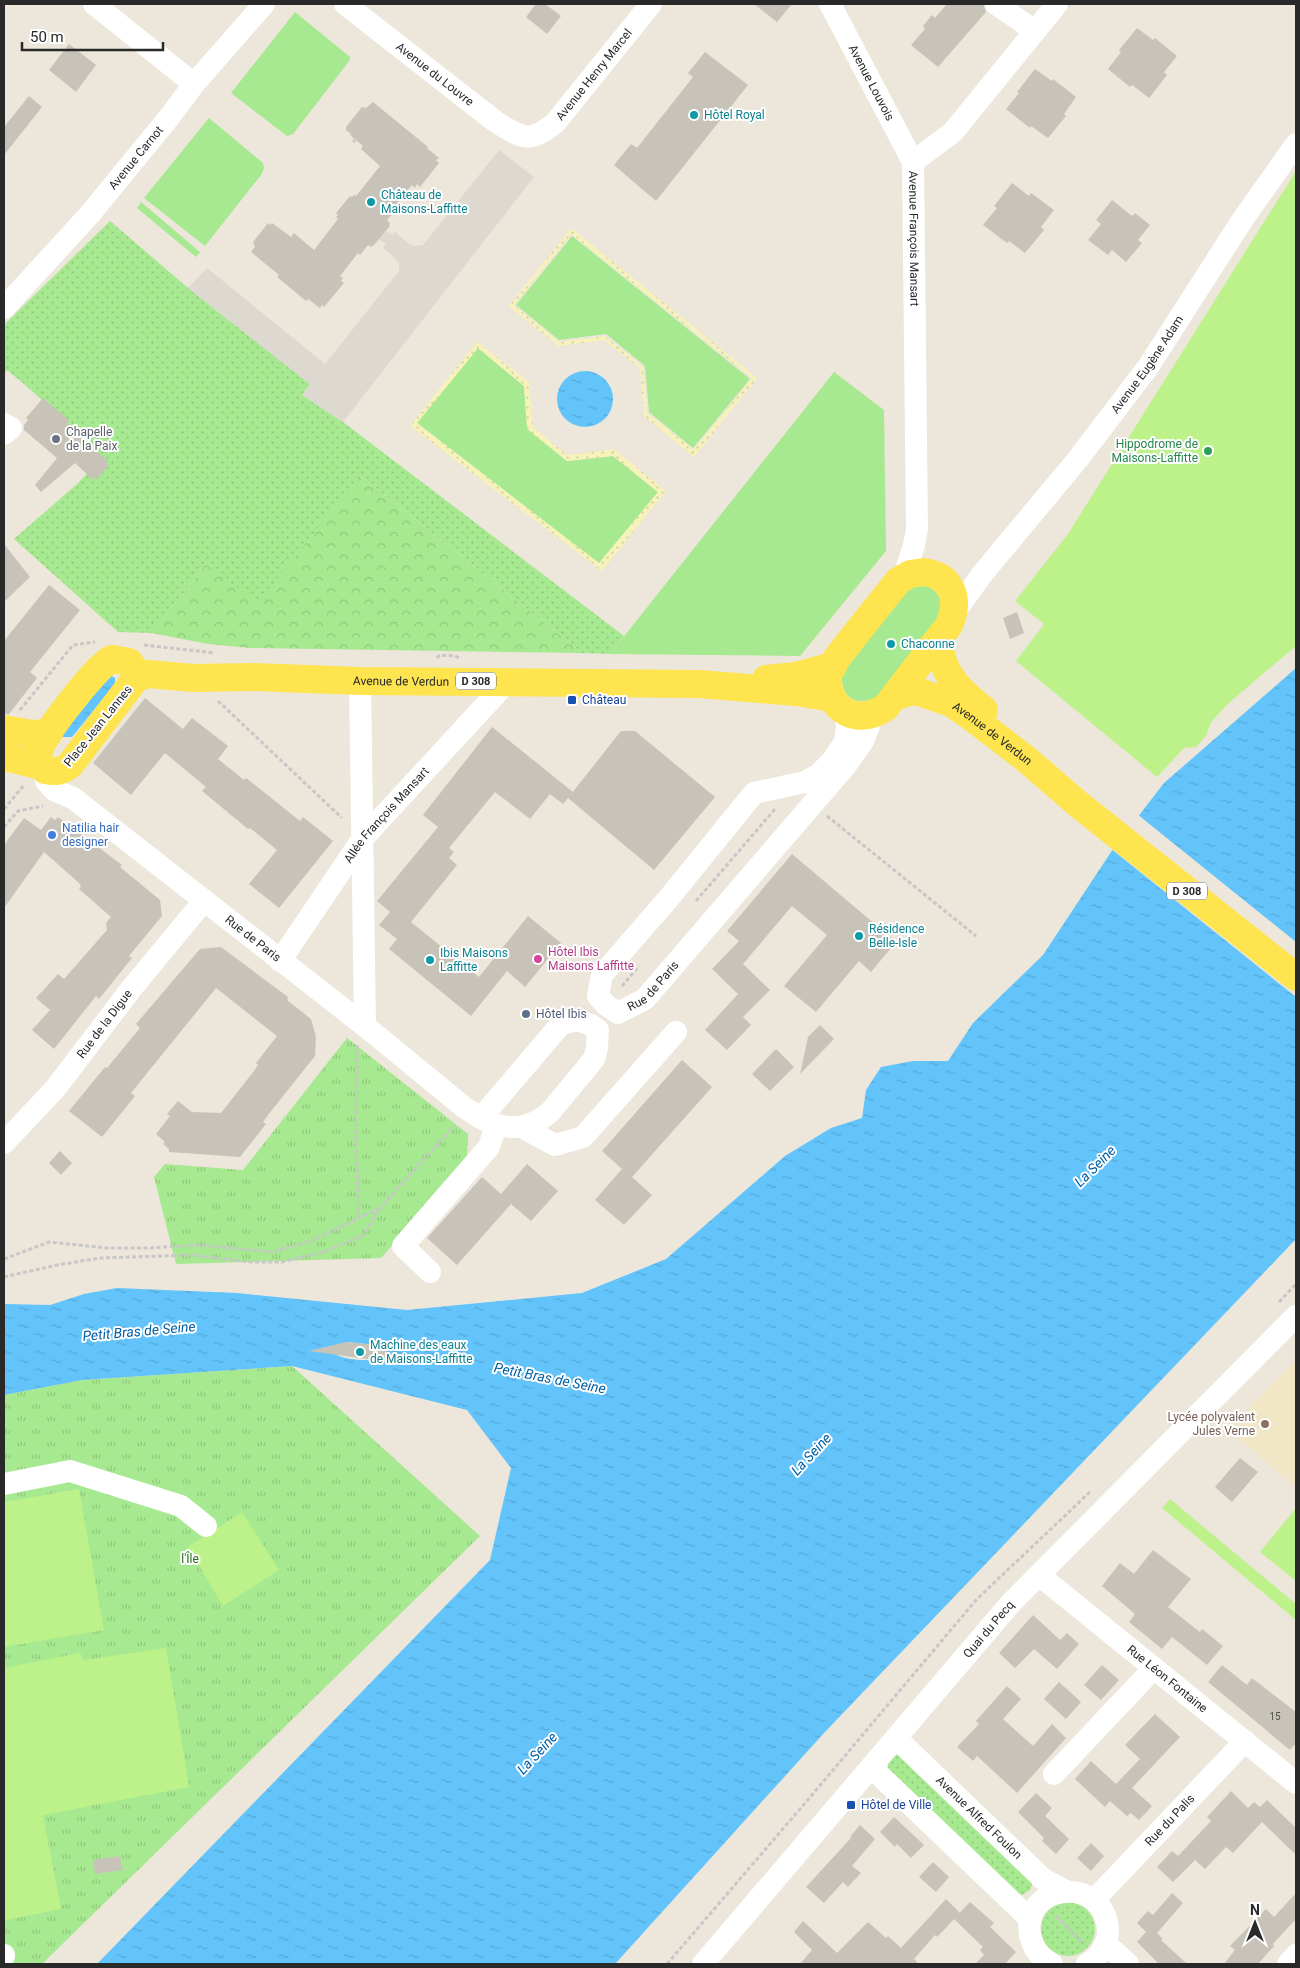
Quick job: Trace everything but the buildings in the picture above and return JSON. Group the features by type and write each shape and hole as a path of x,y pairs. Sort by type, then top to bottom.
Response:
{"main road":[{"path":"839,705 828,680 836,658 898,581 916,573 939,578 953,593 954,613 939,639 895,696 886,707 873,715"},
{"name":"Avenue de Verdun","path":"939,639 941,661 952,680 1082,799"},
{"name":"Avenue de Verdun","path":"112,659 131,655 193,662 253,677"},
{"path":"50,769 38,760 38,753 42,743 98,670 108,660 112,659"},
{"name":"Place Jean Lannes","path":"50,769 70,765 136,678 134,669 129,662 112,659"},
{"name":"Avenue de Verdun","path":"699,684 796,676 833,666"},
{"name":"Avenue de Verdun","path":"136,678 148,674 194,678 253,677 360,681 699,684 796,692 839,705 858,716 873,715"},
{"name":"Avenue de Verdun","path":"895,696 914,691 951,703 1082,799"},
{"path":"4,729 32,734 48,733"},
{"path":"4,754 9,758 50,769"},
{"name":"D 308","path":"1082,799 1296,962"},
{"name":"D 308","path":"1082,799 1296,977"}],"street":[{"path":"94,4 194,84"},
{"name":"Avenue Carnot","path":"4,308 90,214 194,84 264,4"},
{"name":"Avenue du Louvre","path":"345,4 496,122 515,134 529,138"},
{"name":"Avenue Henry Marcel","path":"529,138 542,134 555,123 651,4"},
{"name":"Avenue Louvois","path":"830,4 914,162"},
{"path":"996,4 1035,31"},
{"name":"Avenue François Mansart","path":"904,577 914,545 916,529 914,162 953,132 1056,4"},
{"name":"Avenue Eugène Adam","path":"954,613 983,573 1078,459 1148,367 1243,219 1296,144"},
{"path":"4,424 11,428 4,434"},
{"name":"Avenue François Mansart","path":"916,529 927,560 939,578"},
{"path":"939,578 960,580 983,573"},
{"path":"360,681 365,1026"},
{"name":"Allée François Mansart","path":"280,961 363,838 508,681"},
{"name":"Rue de Paris","path":"839,705 847,726 845,742 832,761 818,775 805,782 754,793 668,899 602,975 598,996 606,1005 618,1013 645,999 813,805 860,747 873,715"},
{"name":"Rue de Paris","path":"50,769 73,798 203,902 365,1026 465,1108 488,1122 509,1128 522,1127 543,1118 594,1059 598,1030 591,1025 576,1020 561,1024 488,1122"},
{"name":"Rue de la Digue","path":"4,1143 55,1089 131,989 203,902"},
{"path":"522,1127 555,1145 583,1137 676,1032"},
{"path":"430,1272 403,1246 489,1147 488,1122"},
{"name":"Quai du Pecq","path":"703,1964 1011,1603 1296,1316"},
{"path":"4,1484 70,1471 181,1506 206,1526"},
{"name":"Rue Léon Fontaine","path":"1039,1575 1296,1783"},
{"path":"1054,1774 1154,1668"},
{"name":"Avenue Alfred Foulon","path":"896,1738 1043,1879 1066,1891 1087,1895 1094,1900"},
{"name":"Rue du Palis","path":"1094,1900 1245,1741"},
{"path":"871,1767 1036,1911"},
{"path":"1044,1962 1032,1944 1030,1932 1036,1911 1054,1894 1066,1891"},
{"path":"1094,1900 1102,1910 1107,1921 1108,1933 1097,1955 1128,1964"},
{"path":"1288,1964 1296,1955"}],"path":[{"path":"194,678 363,838"},
{"path":"4,809 50,769"},
{"path":"4,827 18,811 46,805"},
{"path":"813,805 976,936"},
{"path":"359,1219 356,1144 357,1045 365,1026"},
{"path":"4,1259 48,1242 107,1248 199,1245 272,1252 311,1241 379,1209"},
{"path":"1036,1911 1097,1955"}],"shaded area":[{"path":"499,150 534,177 343,422 302,395 310,384 188,288 207,268 325,364 399,271 399,262 383,248 386,244 379,239 386,231 393,235 395,232 409,244 415,246 423,245"},
{"name":"Lycée polyvalent Jules Verne","path":"1296,1360 1296,1487 1227,1430"}],"green space":[{"path":"295,12 350,57 350,60 293,134 287,136 231,93"},
{"path":"209,118 263,163 264,168 261,175 205,246 144,198"},
{"name":"Hippodrome de Maisons-Laffitte","path":"1296,171 1296,646 1230,702 1211,722 1206,736 1196,747 1184,748 1157,777 1016,661 1044,624 1015,601 1068,534"},
{"path":"141,202 200,252 196,257 137,208"},
{"path":"110,221 188,288 310,384 302,395 343,422 624,636 610,654 582,653 360,475 258,603 206,564 152,633 118,632 14,539 77,484 100,460 67,424 32,391 7,370 4,374 4,325"},
{"path":"572,236 750,379 693,448 649,412 645,366 606,334 559,340 516,305"},
{"path":"478,348 524,386 528,429 567,461 613,456 658,492 599,564 417,423"},
{"path":"834,372 884,410 886,551 800,656 610,654"},
{"path":"360,475 582,653 250,648 208,644 152,633 206,564 258,602"},
{"path":"919,585 930,588 936,593 941,600 944,611 881,696 864,701 851,699 844,689 842,671 905,591"},
{"path":"347,1038 468,1134 467,1162 381,1258 176,1264 154,1177 165,1164 243,1170"},
{"name":"l'Île","path":"292,1366 480,1536 42,1964 4,1964 4,1395 82,1380"},
{"path":"79,1489 104,1630 4,1647 4,1502"},
{"path":"1170,1499 1296,1604 1296,1620 1162,1508"},
{"path":"1296,1508 1296,1581 1260,1552"},
{"path":"242,1512 279,1570 223,1606 188,1547"},
{"path":"166,1648 189,1787 43,1815 61,1909 6,1920 4,1910 4,1668 80,1653 84,1660"},
{"path":"897,1754 1033,1882 1030,1890 1022,1895 1018,1894 888,1771 888,1762"},
{"path":"1068,1902 1078,1904 1087,1910 1093,1919 1095,1929 1093,1939 1087,1948 1078,1954 1068,1956 1058,1954 1049,1948 1043,1939 1041,1929 1043,1919 1049,1910 1058,1904"}],"sand":[{"path":"571,228 757,378 694,457 644,416 640,368 604,340 558,346 509,306","holes":["571,234 752,378 694,450 647,413 643,367 605,336 559,342 514,305"]},
{"path":"477,342 529,382 533,427 567,455 614,449 666,491 602,571 410,426","holes":["478,348 524,386 527,429 567,461 613,456 658,492 599,563 417,423"]}],"water":[{"path":"580,371 590,371 605,379 611,388 613,399 611,410 605,419 590,427 580,427 569,422 562,415 557,404 557,394 562,383 569,376"},
{"path":"1296,668 1296,1239 824,1733 615,1964 97,1964 490,1560 511,1468 467,1410 292,1366 82,1380 4,1395 4,1304 50,1305 84,1294 117,1288 237,1293 407,1310 582,1293 666,1259 785,1156 831,1128 862,1118 866,1090 881,1067 913,1061 948,1061 973,1023 1043,955 1113,849 1164,783","holes":["346,1342 376,1345 388,1354 369,1360 347,1358 334,1354"]},
{"path":"110,675 115,678 115,684 72,737 63,737 62,735"}],"pier":[{"path":"1137,814 1296,942 1296,997 1110,848"}],"place":[{"name":"Hôtel Royal","path":"694,115"},
{"name":"Château de Maisons-Laffitte","path":"371,202"},
{"name":"Chapelle de la Paix","path":"56,439"},
{"name":"Hippodrome de Maisons-Laffitte","path":"1208,451"},
{"name":"Chaconne","path":"891,644"},
{"name":"Château","path":"572,700"},
{"name":"Natilia hair designer","path":"52,835"},
{"name":"Résidence Belle-Isle","path":"859,936"},
{"name":"Hôtel Ibis Maisons Laffitte","path":"538,959"},
{"name":"Ibis Maisons Laffitte","path":"430,960"},
{"name":"Hôtel Ibis","path":"526,1014"},
{"name":"Machine des eaux de Maisons-Laffitte","path":"360,1352"},
{"name":"Lycée polyvalent Jules Verne","path":"1265,1424"},
{"name":"Hôtel de Ville","path":"851,1805"}],"water label":[{"name":"La Seine","path":"1095,1166"},
{"name":"Petit Bras de Seine","path":"139,1331"},
{"name":"Petit Bras de Seine","path":"550,1378"},
{"name":"La Seine","path":"811,1454"},
{"name":"La Seine","path":"537,1753"}]}
